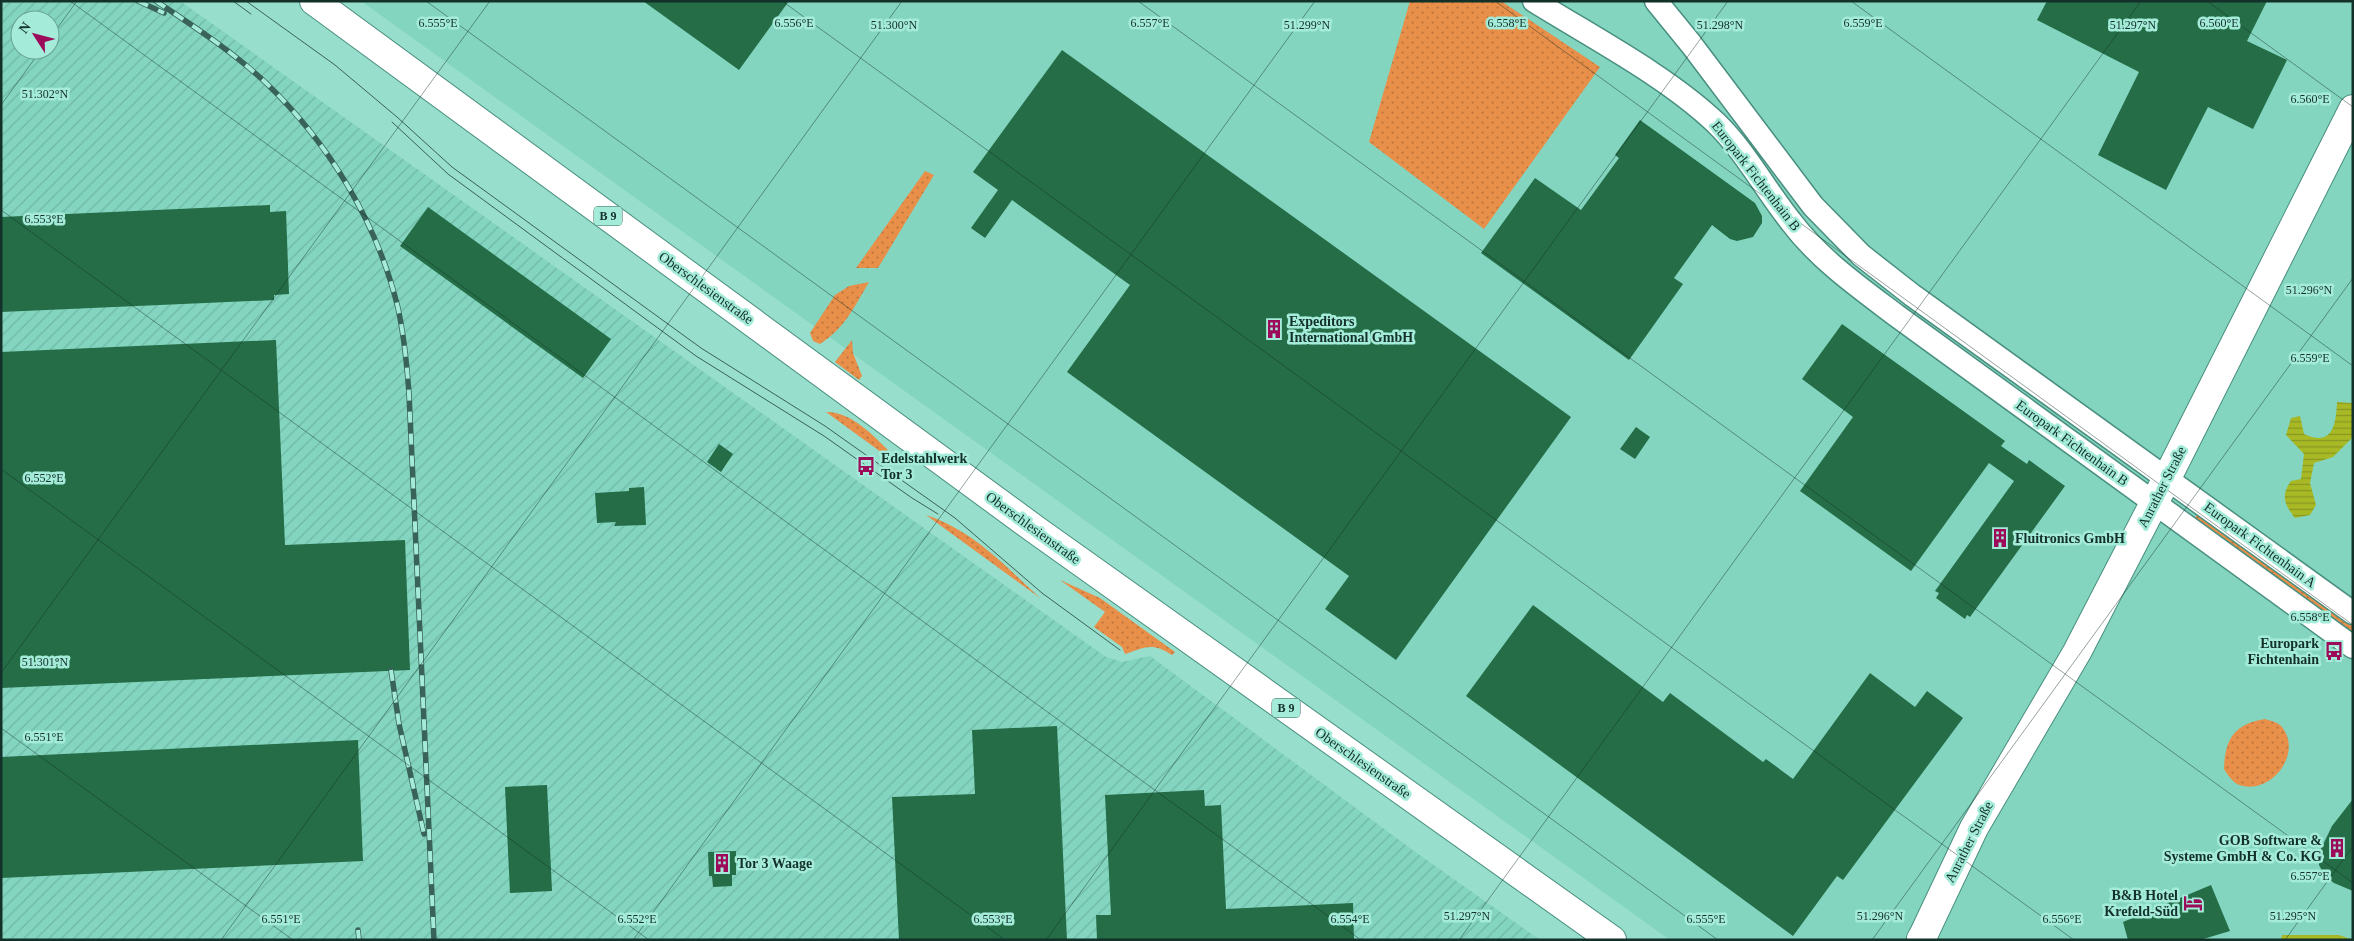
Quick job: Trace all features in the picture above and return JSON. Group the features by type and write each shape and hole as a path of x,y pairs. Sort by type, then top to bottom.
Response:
{"main road":[{"name":"Oberschlesienstraße","path":"314,1 1036,530 1612,940"},
{"name":"Anrather Straße","path":"1921,940 1974,828 2077,652 2168,478 2353,109"}],"street":[{"name":"Europark Fichtenhain B","path":"1534,1 1638,66 1696,106 1718,125 1793,225 1819,253 1845,276 1896,316 2155,502"},
{"name":"Europark Fichtenhain B","path":"1656,1 1691,44 1813,206 1861,255 1920,300 2168,478"},
{"path":"1845,276 1861,255"},
{"name":"Europark Fichtenhain A","path":"2168,478 2353,613"},
{"name":"Europark Fichtenhain A","path":"2155,502 2353,647"}],"shaded area":[{"path":"1,1 180,1 1106,657 1122,662 1150,656 1414,851 1540,940 1,940"},
{"path":"361,1 2353,1 2353,940 1670,940"},
{"path":"1410,1 1501,1 1600,67 1484,229 1369,142"},
{"path":"925,171 934,175 878,268 856,268"},
{"path":"869,282 849,316 837,331 820,344 813,341 810,333 835,295 849,286"},
{"path":"852,340 853,353 862,376 859,380 835,362"},
{"path":"2337,402 2353,403 2353,437 2333,457 2314,463 2310,483 2316,505 2310,515 2295,518 2286,505 2285,496 2291,481 2301,479 2304,454 2286,435 2291,418 2300,416 2304,434 2321,438 2331,432 2334,426"},
{"path":"826,412 837,413 856,422 874,436 898,460 896,463"},
{"path":"2198,513 2353,625 2353,635 2193,521"},
{"path":"926,515 959,530 988,550 1040,598"},
{"path":"1060,580 1100,598 1175,652 1172,655 1159,648 1149,647 1125,654 1122,647 1094,627 1105,612"},
{"path":"2265,719 2280,725 2288,738 2289,750 2286,761 2271,780 2249,787 2237,784 2224,769 2226,749 2229,741 2239,729 2254,721"},
{"path":"2282,935 2339,935 2353,940 2281,940"}],"building":[{"path":"643,1 789,1 739,70"},
{"path":"2047,1 2267,1 2247,41 2287,60 2253,129 2208,107 2166,190 2098,155 2139,72 2037,20"},
{"name":"Expeditors International GmbH","path":"1062,50 1571,417 1396,660 1325,609 1349,576 1067,372 1130,285 1012,200 985,238 971,228 998,190 973,172"},
{"path":"1640,120 1755,203 1762,216 1762,223 1753,237 1737,241 1730,239 1712,225 1674,278 1683,284 1629,360 1481,253 1535,178 1581,210 1619,158 1615,155"},
{"path":"270,205 270,212 286,211 289,294 274,295 274,300 1,312 1,217"},
{"path":"428,207 611,339 583,378 400,246"},
{"path":"1842,324 2005,441 2001,446 2027,464 2029,460 2065,486 1970,617 1967,615 1965,619 1936,598 1939,593 1935,591 2014,481 1989,463 1911,571 1800,491 1853,417 1802,379"},
{"path":"276,340 285,545 405,540 410,670 1,688 1,352"},
{"path":"1636,427 1650,437 1635,459 1620,449"},
{"path":"719,444 733,454 721,472 707,462"},
{"path":"644,487 646,525 614,526 616,522 597,523 595,493 629,491 629,488"},
{"path":"1533,605 1663,702 1670,693 1763,762 1766,759 1793,779 1870,673 1915,707 1927,691 1963,718 1843,880 1837,876 1793,936 1466,696"},
{"path":"1057,726 1067,940 899,940 892,797 975,794 972,730"},
{"path":"358,740 363,861 1,878 1,757"},
{"path":"547,785 552,891 510,893 505,787"},
{"path":"1204,790 1205,806 1221,805 1226,909 1353,903 1354,940 1097,940 1096,915 1111,915 1105,795"},
{"name":"GOB Software & Systeme GmbH & Co. KG","path":"2353,799 2353,891 2334,883 2325,876 2319,865 2319,853 2332,826"},
{"name":"Tor 3 Waage","path":"736,851 736,875 732,875 732,886 713,887 712,876 709,876 708,852"},
{"name":"B&B Hotel Krefeld-Süd","path":"2211,885 2230,931 2200,940 2128,940 2123,922"}],"tram line":[{"path":"233,1 251,14"},
{"path":"246,1 335,65 397,117 452,167 701,348 825,426 955,518 1042,593 1120,650"},
{"path":"392,122 448,174 696,356 824,436 938,514"}],"railway":[{"path":"138,1 164,13"},
{"path":"156,1 239,60 265,82 310,131 330,158 364,215 389,276 402,329 409,394 434,940"},
{"path":"391,670 399,724 424,834"},
{"path":"358,930 359,940"}],"place":[{"name":"Expeditors International GmbH","path":"1274,329"},
{"name":"Edelstahlwerk Tor 3","path":"866,466"},
{"name":"Fluitronics GmbH","path":"2000,538"},
{"name":"Europark Fichtenhain","path":"2334,651"},
{"name":"GOB Software & Systeme GmbH & Co. KG","path":"2337,848"},
{"name":"Tor 3 Waage","path":"722,863"},
{"name":"B&B Hotel Krefeld-Süd","path":"2193,903"}]}
